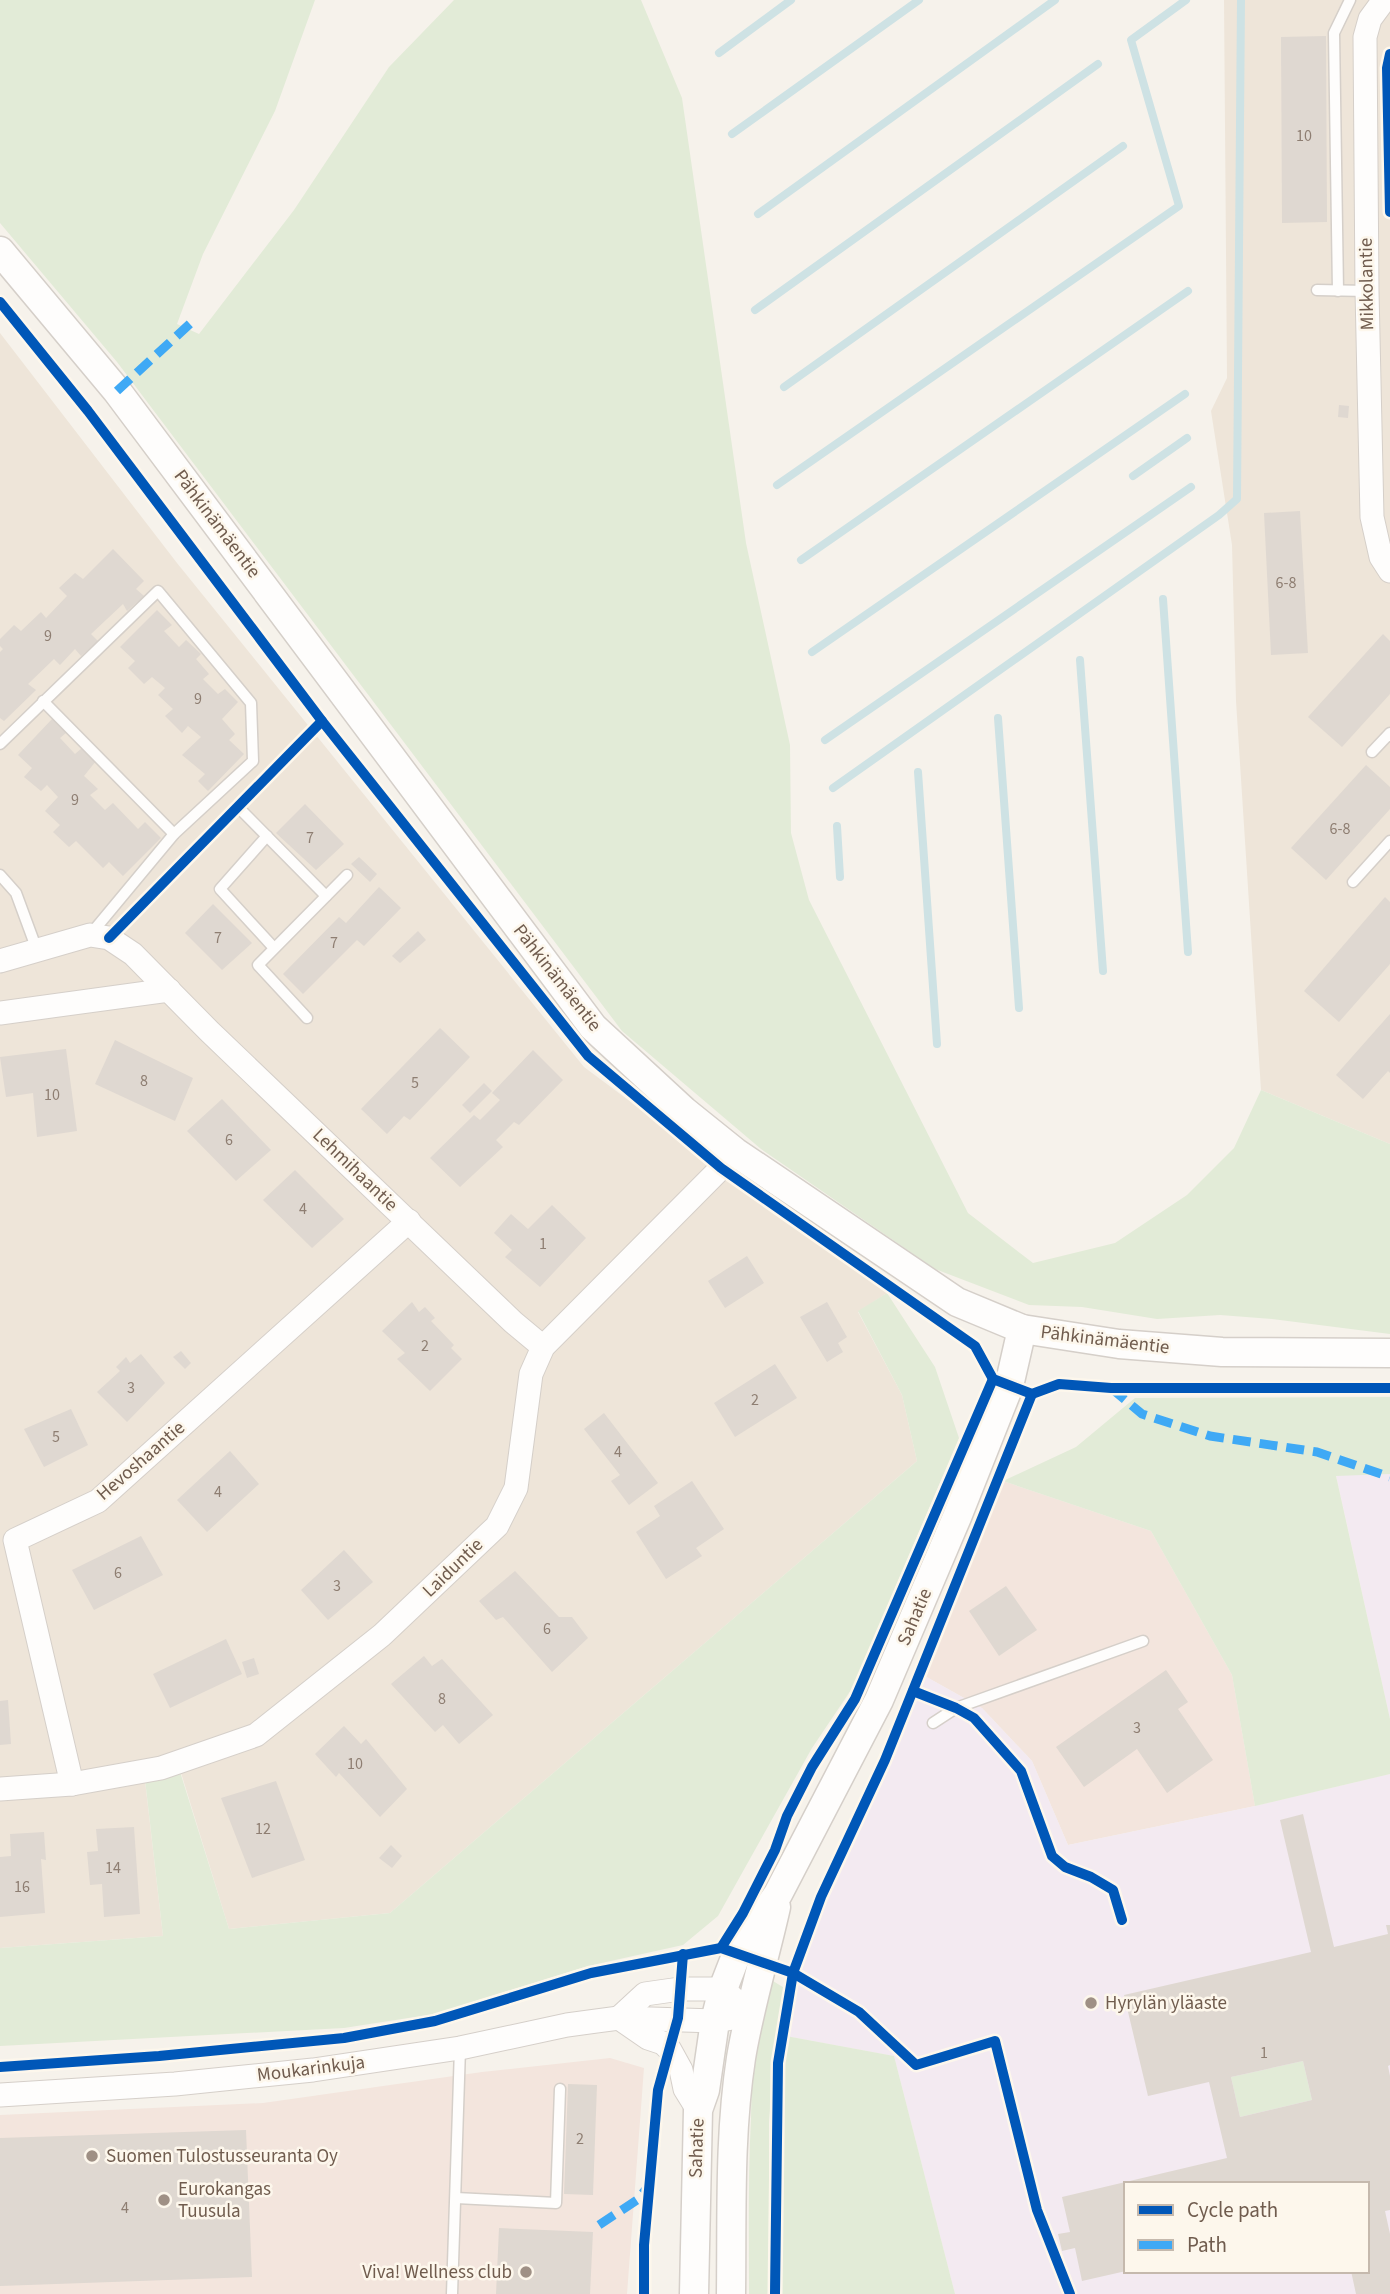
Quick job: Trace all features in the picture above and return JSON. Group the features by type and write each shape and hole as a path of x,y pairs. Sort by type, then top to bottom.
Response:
{"street":[{"name":"Mikkolantie","path":"1384,0 1370,19 1365,37 1367,291 1380,409 1372,517 1381,556 1390,570"},
{"name":"Pähkinämäentie","path":"0,251 117,391 593,1027 684,1111 735,1152 957,1302 1022,1329 1119,1344 1222,1352 1390,1353"},
{"path":"0,961 90,935"},
{"name":"Lehmihaantie","path":"90,935 109,938 133,954 209,1031 543,1348"},
{"path":"0,1013 169,990"},
{"name":"Laiduntie","path":"0,1789 72,1784 161,1768 256,1735 382,1635 497,1526 516,1488 531,1374 543,1348 735,1152"},
{"name":"Hevoshaantie","path":"72,1784 15,1540 98,1501 409,1221"},
{"name":"Sahatie","path":"694,2294 698,2110 705,2090 715,2021 723,1989 737,1953 778,1894 879,1700 1009,1386 1022,1329"},
{"name":"Sahatie","path":"731,2294 735,2108 741,2057 778,1894"},
{"path":"698,2110 685,2089 681,2070 670,2050 663,2043 648,2038 619,2018 645,1994 680,1989 723,1989 751,2015"},
{"name":"Moukarinkuja","path":"0,2095 175,2084 313,2070 460,2048 567,2025 619,2018 715,2021 751,2015"}],"lane":[{"path":"1338,291 1334,33 1350,0"},
{"path":"1317,290 1367,291"},
{"path":"0,744 158,592 251,703 253,761 174,834 90,935"},
{"path":"43,701 174,834"},
{"path":"1372,752 1390,733"},
{"path":"237,806 326,896"},
{"path":"267,836 220,889 274,948"},
{"path":"1353,882 1390,841"},
{"path":"307,1018 258,965 347,874"},
{"path":"0,875 16,893 37,950"},
{"path":"933,1723 956,1708 1143,1641"},
{"path":"452,2294 460,2048"},
{"path":"456,2198 556,2203 560,2089"}],"shaded area":[{"path":"1224,0 1390,0 1390,1144 1261,1090 1236,701 1232,545 1211,411 1227,378"},
{"path":"0,333 177,563 584,1067 887,1293 858,1312 902,1395 917,1461 390,1913 229,1929 178,1763 144,1772 163,1936 0,1948"},
{"path":"1390,1474 1390,1719 1336,1475"},
{"path":"1003,1481 1151,1531 1232,1675 1255,1806 1068,1845 1032,1761 982,1708 923,1675"},
{"name":"Hyrylän yläaste","path":"923,1675 982,1708 1032,1761 1068,1845 1255,1806 1390,1774 1390,2294 955,2294 894,2056 786,2036 797,1971 890,1757"},
{"path":"610,2058 644,2068 627,2294 0,2294 0,2115 263,2103 482,2072"}],"green space":[{"path":"0,0 315,0 275,111 203,254 177,324 199,334 294,210 389,67 454,0 641,0 682,98 746,543 790,745 791,833 809,900 968,1213 1033,1263 1115,1243 1187,1195 1234,1148 1261,1090 1390,1144 1390,1334 1272,1319 1220,1315 1157,1319 1082,1307 1029,1305 935,1269 761,1149 622,1031 117,362 0,223"},
{"path":"887,1293 935,1367 959,1438 853,1687 812,1748 718,1916 683,1945 588,1966 434,2014 344,2028 0,2046 0,1948 163,1936 144,1771 177,1762 229,1929 390,1913 917,1461 902,1395 858,1311"},
{"path":"1390,1397 1390,1474 1336,1476 1390,1719 1390,1774 1255,1806 1232,1675 1151,1531 1003,1481 1076,1447 1135,1398"},
{"path":"773,1981 786,1989 774,2064 769,2122 769,2294 749,2294 749,2162 753,2066 762,2014"},
{"path":"786,2036 894,2056 955,2294 781,2294 782,2063"},
{"path":"1303,2061 1312,2100 1240,2117 1231,2077"}],"building":[{"path":"1326,36 1327,222 1282,223 1281,37"},
{"path":"1339,405 1349,406 1348,418 1338,417"},
{"path":"1300,511 1308,653 1271,655 1264,513"},
{"path":"113,549 144,581 136,589 144,596 127,611 123,604 91,634 98,641 81,656 75,649 60,665 54,659 28,684 36,690 4,721 0,718 0,652 3,649 0,639 14,625 21,631 41,612 46,618 67,596 59,588 75,573 83,579"},
{"path":"157,610 172,625 164,631 179,647 186,640 201,654 196,659 209,674 203,679 218,694 225,689 238,702 222,719 235,734 229,740 244,754 208,791 198,781 205,774 182,755 201,737 188,726 182,733 165,716 173,709 158,695 165,688 152,677 144,684 128,668 135,661 120,647"},
{"path":"1383,634 1390,641 1390,694 1342,747 1308,717"},
{"path":"53,718 67,732 60,738 75,754 82,748 96,761 84,776 98,789 90,795 105,810 113,803 138,829 145,822 161,838 123,876 109,862 103,868 76,841 69,847 53,832 60,825 45,811 58,797 47,785 41,791 24,777 32,768 18,755"},
{"path":"1366,765 1390,787 1390,809 1326,880 1291,848"},
{"path":"305,804 344,844 316,870 276,833"},
{"path":"359,857 377,874 370,882 351,864"},
{"path":"379,887 401,908 364,946 357,940 303,994 283,974 339,917 346,923"},
{"path":"1385,897 1390,902 1390,964 1339,1022 1304,991"},
{"path":"213,904 252,943 222,970 185,933"},
{"path":"418,931 426,940 400,963 392,956"},
{"path":"1390,1014 1390,1073 1388,1071 1363,1099 1336,1075"},
{"path":"440,1028 470,1057 410,1120 404,1116 387,1134 361,1109"},
{"path":"115,1040 193,1078 175,1121 95,1084"},
{"path":"66,1049 77,1131 37,1137 33,1093 6,1097 0,1057"},
{"path":"533,1050 563,1080 519,1125 514,1122 496,1140 503,1147 460,1187 430,1158 474,1115 480,1120 500,1100 492,1093"},
{"path":"484,1083 492,1091 470,1113 462,1105"},
{"path":"222,1099 271,1150 236,1181 187,1131"},
{"path":"295,1170 344,1219 312,1248 263,1200"},
{"path":"552,1205 586,1238 540,1287 505,1257 512,1250 494,1233 511,1214 528,1229"},
{"path":"747,1256 764,1283 725,1308 708,1281"},
{"path":"412,1302 419,1312 425,1307 435,1318 431,1321 454,1345 451,1348 462,1359 430,1391 397,1359 405,1353 382,1331"},
{"path":"827,1302 847,1337 838,1343 843,1352 827,1362 800,1317"},
{"path":"181,1351 191,1363 185,1369 173,1357"},
{"path":"141,1354 165,1383 127,1422 97,1392 120,1371 116,1367 126,1357 130,1363"},
{"path":"775,1364 797,1398 735,1437 714,1403"},
{"path":"71,1409 88,1445 44,1467 24,1429"},
{"path":"604,1413 658,1483 629,1505 611,1481 620,1475 584,1429"},
{"path":"230,1451 259,1484 207,1532 177,1500"},
{"path":"692,1481 724,1529 696,1548 702,1556 666,1579 636,1532 660,1516 654,1506"},
{"path":"141,1536 163,1575 94,1610 72,1570"},
{"path":"344,1550 373,1582 328,1620 301,1590"},
{"path":"515,1571 559,1617 572,1617 588,1638 552,1672 503,1617 496,1620 479,1601"},
{"path":"1006,1586 1037,1630 999,1656 969,1611"},
{"path":"226,1639 242,1674 170,1708 153,1674"},
{"path":"424,1656 432,1666 442,1659 493,1715 459,1744 443,1725 435,1732 391,1684"},
{"path":"254,1658 259,1674 247,1678 242,1662"},
{"path":"1166,1670 1188,1702 1178,1709 1213,1760 1167,1793 1137,1749 1084,1787 1056,1747"},
{"path":"8,1700 11,1744 0,1745 0,1701"},
{"path":"344,1726 361,1744 366,1739 407,1789 380,1817 339,1773 336,1777 315,1754"},
{"path":"276,1781 305,1860 252,1878 221,1798"},
{"path":"1303,1814 1334,1947 1388,1934 1386,1925 1390,1925 1390,2210 1385,2211 1390,2234 1390,2294 1356,2294 1351,2273 1369,2273 1369,2182 1125,2182 1227,2158 1209,2082 1148,2096 1124,1995 1311,1952 1280,1820","holes":["1303,2061 1312,2100 1240,2117 1231,2077"]},
{"path":"134,1827 140,1914 104,1917 102,1884 90,1885 87,1852 98,1851 96,1829"},
{"path":"44,1832 46,1860 41,1859 45,1913 0,1917 0,1857 11,1856 10,1834"},
{"path":"391,1845 402,1856 392,1868 379,1858"},
{"path":"568,2084 597,2085 593,2195 564,2194"},
{"path":"246,2130 252,2277 0,2286 0,2138"},
{"path":"1124,2182 1124,2271 1082,2281 1075,2248 1062,2251 1058,2234 1070,2232 1062,2197"},
{"path":"499,2228 593,2232 590,2294 496,2294"}],"waterway":[{"path":"719,53 791,0"},
{"path":"732,134 919,0"},
{"path":"758,214 1055,0"},
{"path":"777,485 1179,206 1131,40 1186,0"},
{"path":"833,788 1219,515 1237,499 1241,0"},
{"path":"755,310 1098,64"},
{"path":"784,387 1123,146"},
{"path":"801,560 1188,291"},
{"path":"812,652 1185,394"},
{"path":"1133,476 1187,438"},
{"path":"825,740 1191,487"},
{"path":"1163,599 1188,952"},
{"path":"1080,660 1103,971"},
{"path":"998,718 1019,1008"},
{"path":"918,772 937,1044"},
{"path":"837,826 840,877"}],"marked path":[{"path":"117,391 193,321"},
{"path":"1111,1388 1142,1414 1210,1436 1317,1452 1390,1477"},
{"path":"599,2225 637,2200 648,2187"}],"cycle path":[{"path":"1390,54 1387,68 1390,212"},
{"path":"0,302 88,411 322,721 588,1056 721,1168 975,1346 993,1379 1032,1394 1059,1384 1111,1388 1390,1388"},
{"path":"109,938 322,721"},
{"path":"721,1948 743,1913 775,1850 787,1816 812,1767 855,1699 993,1379"},
{"path":"775,2294 778,2063 793,1973 821,1897 885,1760 1032,1394"},
{"path":"913,1691 974,1718 1021,1771 1052,1856 1065,1867 1091,1877 1113,1890 1122,1920"},
{"path":"0,2067 159,2056 344,2038 435,2021 591,1973 721,1948 793,1973 859,2012 916,2065 995,2041 1037,2210 1070,2294"},
{"path":"644,2294 644,2245 658,2090 678,2018 683,1954"}],"place":[{"name":"Hyrylän yläaste","path":"1091,2003"},
{"name":"Suomen Tulostusseuranta Oy","path":"92,2156"},
{"name":"Eurokangas Tuusula","path":"164,2200"},
{"name":"Viva! Wellness club","path":"526,2272"}]}
